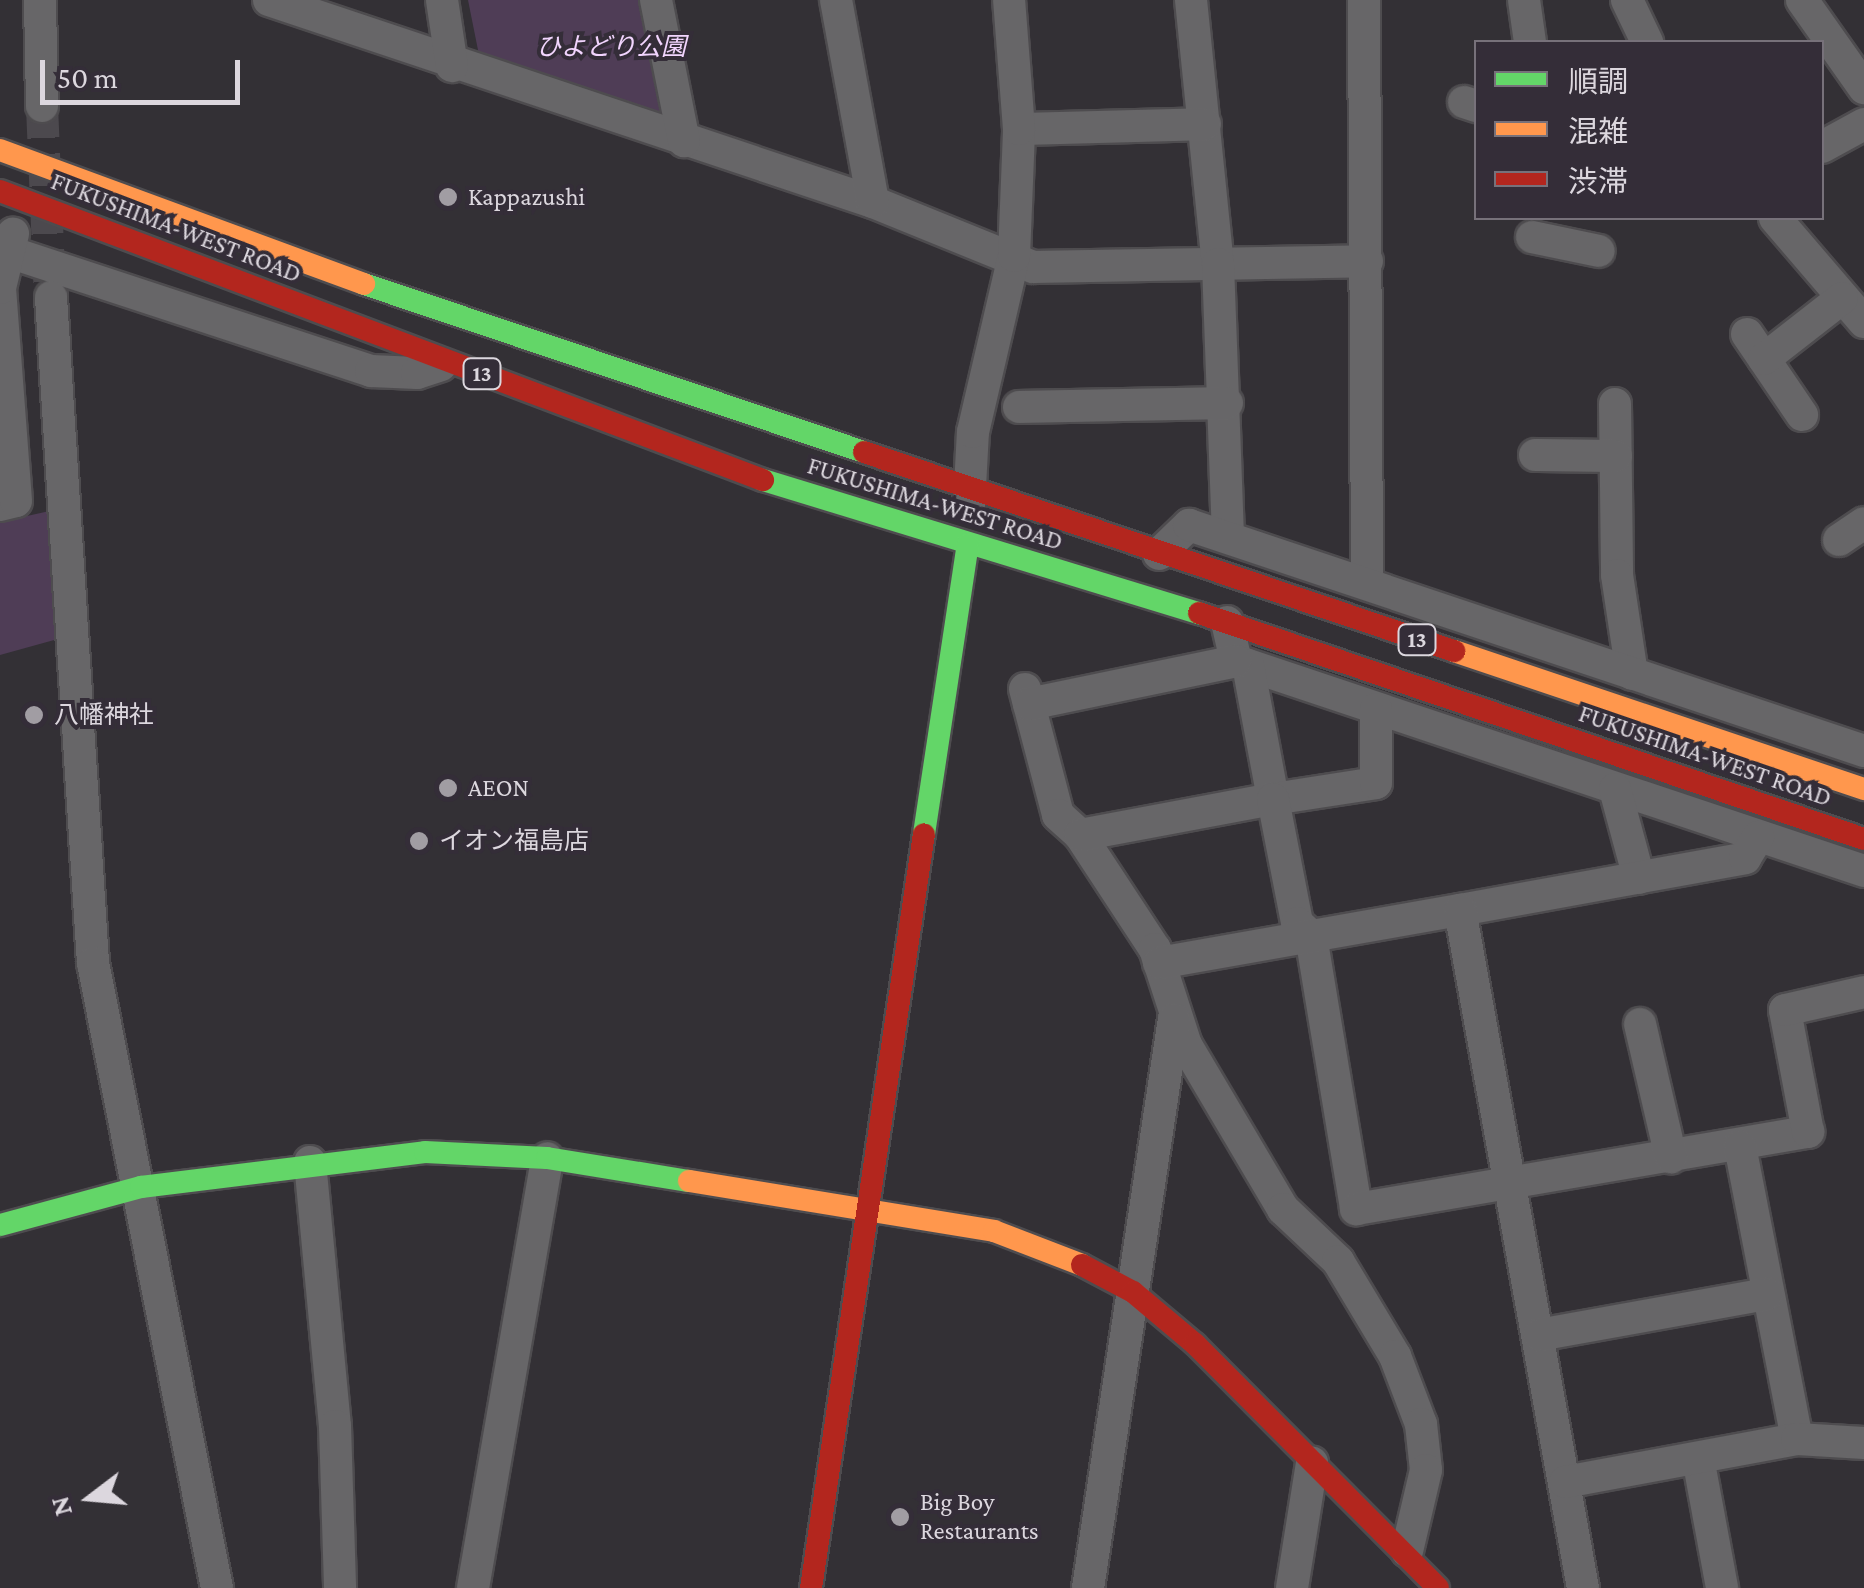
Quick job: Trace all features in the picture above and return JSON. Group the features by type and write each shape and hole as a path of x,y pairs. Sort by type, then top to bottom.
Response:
{"main road":[{"name":"FUKUSHIMA-WEST ROAD","path":"0,150 393,294 969,491 1864,789"},
{"name":"FUKUSHIMA-WEST ROAD","path":"13,196 732,470 1227,622 1864,839"},
{"path":"811,1588 872,1211 968,544"},
{"path":"0,1225 142,1186 310,1162 425,1152 547,1158 953,1222 1048,1246 1133,1292 1194,1344 1407,1551 1438,1588"}],"street":[{"path":"40,0 42,106"},
{"path":"268,0 452,66 873,202 1014,256 1033,267 1367,261"},
{"path":"442,0 452,66"},
{"path":"656,0 684,141"},
{"path":"836,0 873,202"},
{"path":"968,544 973,432 1014,256 1019,130 1009,0"},
{"path":"1191,0 1218,264 1227,402 1228,537"},
{"path":"1364,0 1366,582"},
{"path":"1524,0 1530,40"},
{"path":"1628,0 1646,40"},
{"path":"1802,0 1864,88"},
{"path":"1019,130 1205,124"},
{"path":"1824,146 1864,124"},
{"path":"0,504 16,501 0,288 13,196"},
{"path":"1777,220 1853,310 1755,347 1802,415"},
{"path":"1532,238 1599,252"},
{"path":"4,250 371,371 417,373 450,362"},
{"path":"50,297 93,963 142,1186 217,1588"},
{"path":"1019,407 1227,402"},
{"path":"1615,404 1617,576 1632,674"},
{"path":"1535,455 1616,456"},
{"path":"1159,554 1189,525 1864,750"},
{"path":"1227,622 1242,663 1298,923 1310,936 1356,1209"},
{"path":"1407,1551 1426,1470 1421,1424 1395,1356 1338,1261 1282,1209 1174,1017 1159,963 1080,835 1058,815 1027,696 1242,663 1864,870"},
{"path":"1080,835 1376,782 1376,708"},
{"path":"1616,789 1639,878"},
{"path":"1159,963 1746,858 1758,837"},
{"path":"1460,910 1583,1588"},
{"path":"1313,1235 1356,1209 1808,1132 1785,1010 1864,992"},
{"path":"1088,1588 1174,1017"},
{"path":"1640,1024 1671,1157"},
{"path":"1740,1146 1797,1440"},
{"path":"473,1588 547,1158"},
{"path":"310,1162 334,1426 340,1588"},
{"path":"1538,1335 1766,1294"},
{"path":"1565,1482 1797,1440 1864,1442"},
{"path":"1698,1458 1722,1588"},
{"path":"1292,1588 1312,1462"}],"green space":[{"name":"ひよどり公園","path":"468,0 651,0 674,116 479,55"},
{"path":"54,510 65,637 0,655 0,522"}],"tunnel":[{"path":"42,106 50,293"}],"traffic: fast":[{"path":"364,284 864,452"},
{"path":"763,480 1199,613"},
{"path":"924,834 968,544"},
{"path":"0,1225 141,1187 425,1152 547,1158 689,1181"}],"traffic: slow":[{"path":"0,150 364,284"},
{"path":"1454,651 1864,789"},
{"path":"689,1181 994,1231 1082,1265"}],"traffic: jam":[{"path":"0,191 763,480"},
{"path":"864,452 1454,651"},
{"path":"1199,613 1864,839"},
{"path":"811,1588 924,834"},
{"path":"1082,1265 1133,1292 1195,1344 1438,1588"}],"place":[{"name":"Kappazushi","path":"448,197"},
{"name":"八幡神社","path":"34,715"},
{"name":"AEON","path":"448,788"},
{"name":"イオン福島店","path":"419,841"},
{"name":"Big Boy Restaurants","path":"900,1517"}]}
